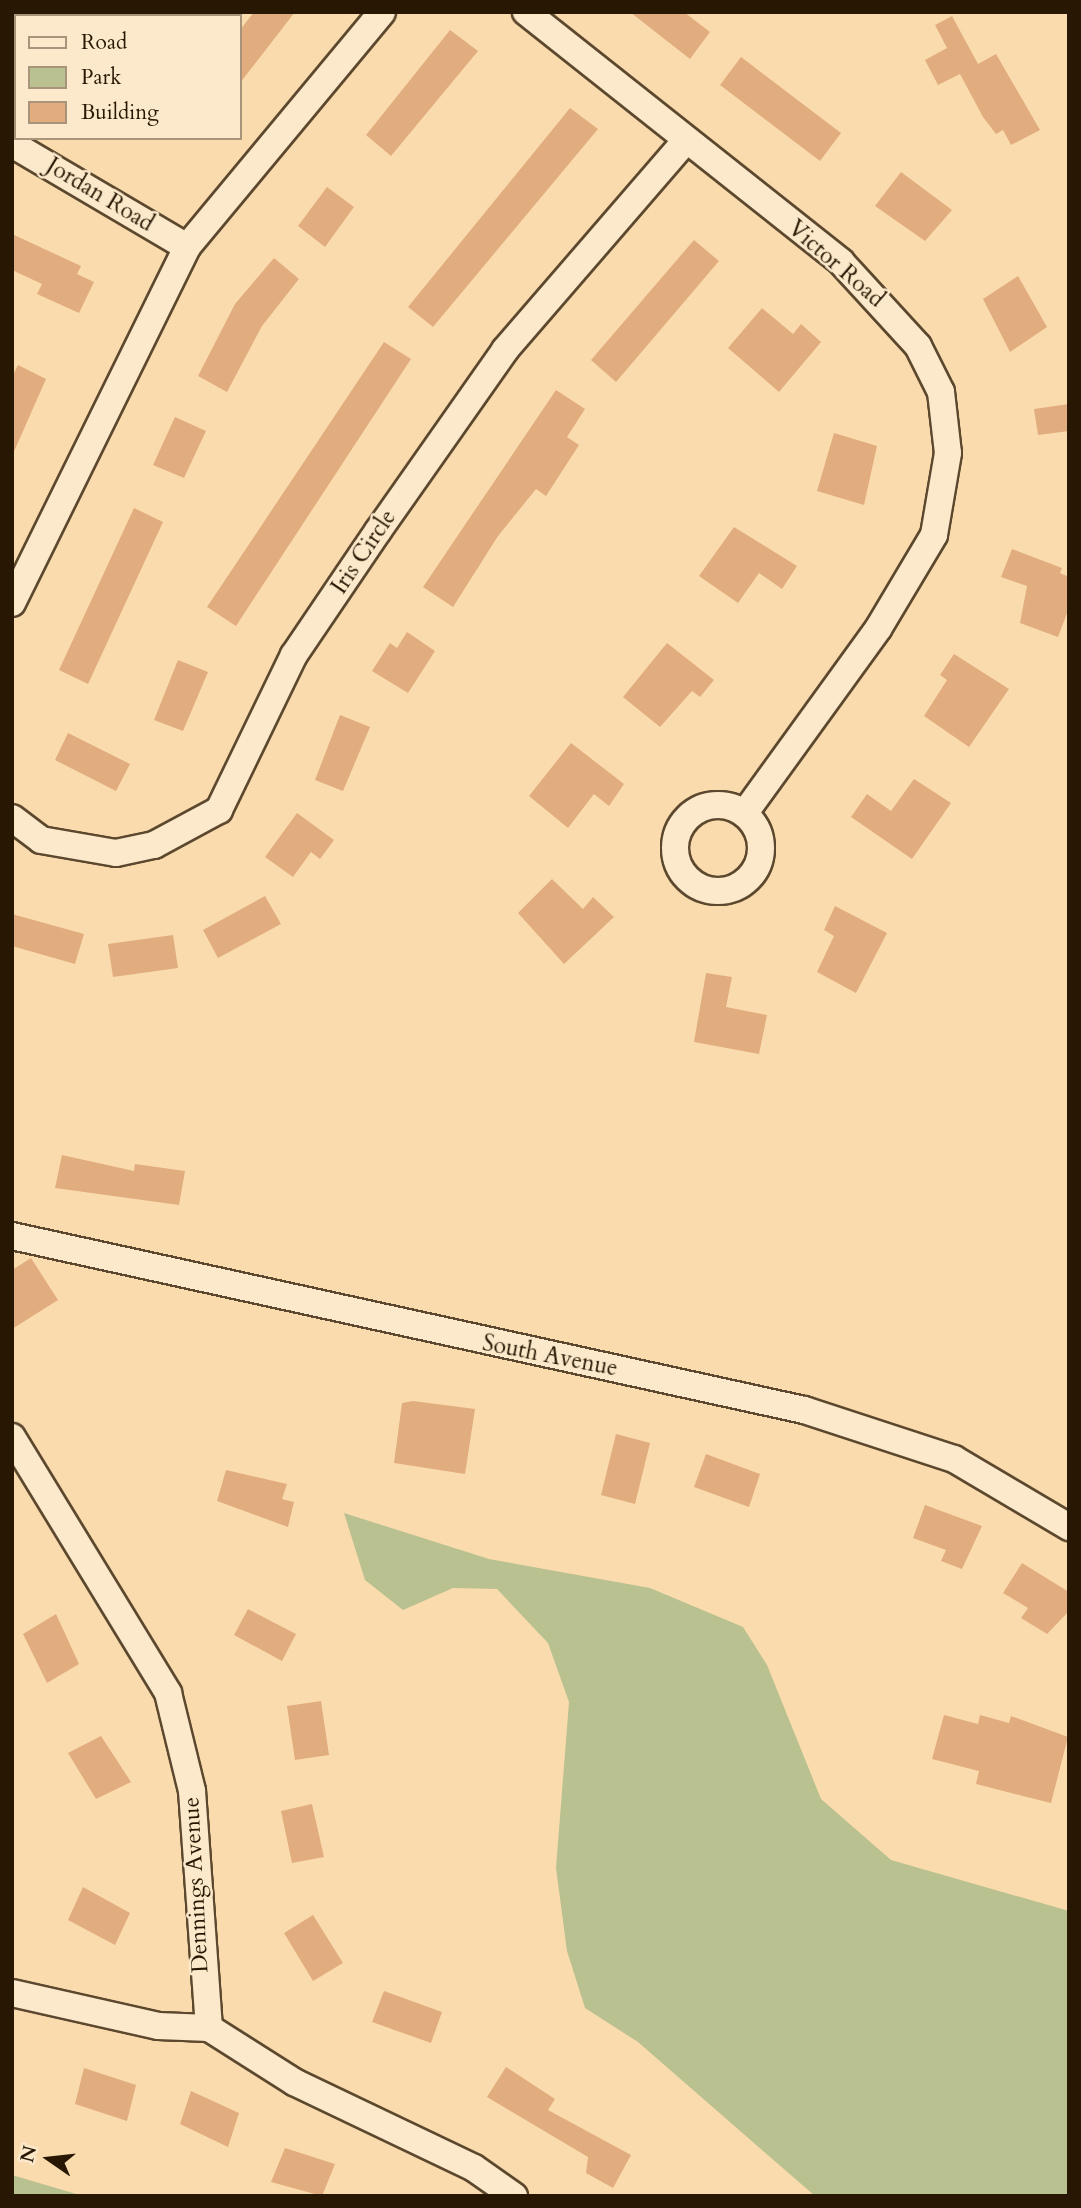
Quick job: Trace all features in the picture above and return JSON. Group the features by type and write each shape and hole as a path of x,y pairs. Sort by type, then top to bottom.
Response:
{"street":[{"path":"12,603 187,247 382,12"},
{"name":"Victor Road","path":"526,12 884,303 931,366 948,421 945,492 934,535 878,629 744,814"},
{"name":"Iris Circle","path":"12,818 41,840 116,853 153,845 219,810 294,655 377,531 505,350 686,141"},
{"name":"Jordan Road","path":"12,144 187,247"},
{"name":"South Avenue","path":"12,1236 804,1410 954,1459 1069,1527"},
{"name":"Dennings Avenue","path":"12,1437 169,1693 192,1791 209,2028"},
{"path":"12,1993 158,2026 209,2028 294,2082 474,2168 514,2196"}],"green space":[{"path":"344,1513 489,1559 650,1588 743,1627 767,1665 821,1799 891,1860 1069,1911 1069,2196 815,2196 638,2042 585,2008 567,1951 556,1868 569,1702 548,1643 497,1589 453,1588 403,1610 365,1580"},
{"path":"12,2175 83,2196 12,2196"}],"building":[{"path":"254,12 295,12 242,80 242,27"},
{"path":"630,12 684,12 710,32 690,59"},
{"path":"952,16 978,64 996,54 1040,130 1011,145 1003,130 996,134 983,117 960,74 938,85 925,60 947,48 935,25"},
{"path":"450,30 478,51 391,156 366,135"},
{"path":"741,57 841,133 820,161 720,85"},
{"path":"570,108 598,129 433,327 408,307"},
{"path":"901,172 952,210 925,241 875,206"},
{"path":"327,187 354,207 325,247 298,226"},
{"path":"12,234 81,266 77,274 94,282 79,313 37,294 42,284 12,270"},
{"path":"694,240 719,261 616,382 591,360"},
{"path":"274,258 299,279 262,326 227,392 198,376 235,304"},
{"path":"1018,276 1047,327 1010,352 983,299"},
{"path":"762,308 793,334 801,324 821,342 779,392 728,348"},
{"path":"384,342 411,359 236,626 207,607"},
{"path":"18,365 46,379 12,456 12,377"},
{"path":"556,390 585,409 567,437 579,445 546,496 536,489 498,536 453,607 423,587"},
{"path":"1069,404 1069,431 1038,435 1034,409"},
{"path":"175,417 206,431 184,478 153,465"},
{"path":"834,433 877,446 864,505 817,491"},
{"path":"134,508 163,522 88,684 59,670"},
{"path":"734,527 797,566 782,589 759,573 738,603 699,576"},
{"path":"1012,549 1062,568 1060,573 1069,577 1069,608 1058,637 1020,623 1027,586 1001,577"},
{"path":"407,632 435,651 408,693 372,671 390,643 397,648"},
{"path":"667,643 714,680 700,697 692,691 660,727 623,697"},
{"path":"954,654 1009,689 969,747 924,716 947,680 940,675"},
{"path":"178,660 208,672 183,731 154,720"},
{"path":"340,715 370,727 343,791 315,780"},
{"path":"68,733 130,764 116,791 55,760"},
{"path":"571,743 624,784 609,806 594,794 568,828 529,796"},
{"path":"914,779 951,803 912,859 851,817 867,794 891,811"},
{"path":"297,813 334,840 320,859 311,852 293,877 265,857"},
{"path":"552,879 583,909 593,897 614,917 564,964 518,913"},
{"path":"265,896 281,924 218,958 203,930"},
{"path":"835,906 887,933 856,993 817,972 834,936 824,930"},
{"path":"12,914 84,934 75,964 12,946"},
{"path":"173,935 178,968 113,977 108,944"},
{"path":"706,973 732,977 726,1007 767,1015 759,1054 694,1042"},
{"path":"62,1155 134,1171 135,1164 185,1171 179,1205 55,1188"},
{"path":"31,1258 58,1300 12,1329 12,1270"},
{"path":"413,1401 475,1409 465,1474 394,1463 402,1403"},
{"path":"616,1434 650,1443 635,1504 601,1495"},
{"path":"706,1454 760,1474 749,1507 694,1487"},
{"path":"226,1470 287,1484 282,1499 294,1502 288,1527 217,1501"},
{"path":"925,1505 982,1526 962,1569 941,1561 946,1550 913,1538"},
{"path":"1022,1563 1069,1592 1069,1611 1047,1634 1021,1618 1028,1608 1003,1593"},
{"path":"248,1609 296,1634 282,1661 234,1635"},
{"path":"56,1614 79,1664 47,1683 23,1634"},
{"path":"321,1701 329,1755 295,1760 287,1706"},
{"path":"944,1715 978,1724 980,1715 1009,1723 1011,1716 1068,1737 1051,1803 976,1784 979,1771 932,1759"},
{"path":"101,1736 131,1782 96,1799 68,1753"},
{"path":"312,1804 324,1857 292,1863 281,1811"},
{"path":"83,1887 130,1913 115,1945 68,1920"},
{"path":"313,1915 343,1963 313,1981 284,1933"},
{"path":"384,1991 442,2012 431,2043 372,2022"},
{"path":"506,2067 555,2099 548,2110 631,2155 613,2188 586,2173 588,2157 487,2097"},
{"path":"84,2068 136,2085 127,2121 75,2104"},
{"path":"191,2091 239,2113 228,2147 180,2124"},
{"path":"285,2148 335,2164 322,2196 271,2182"}]}
